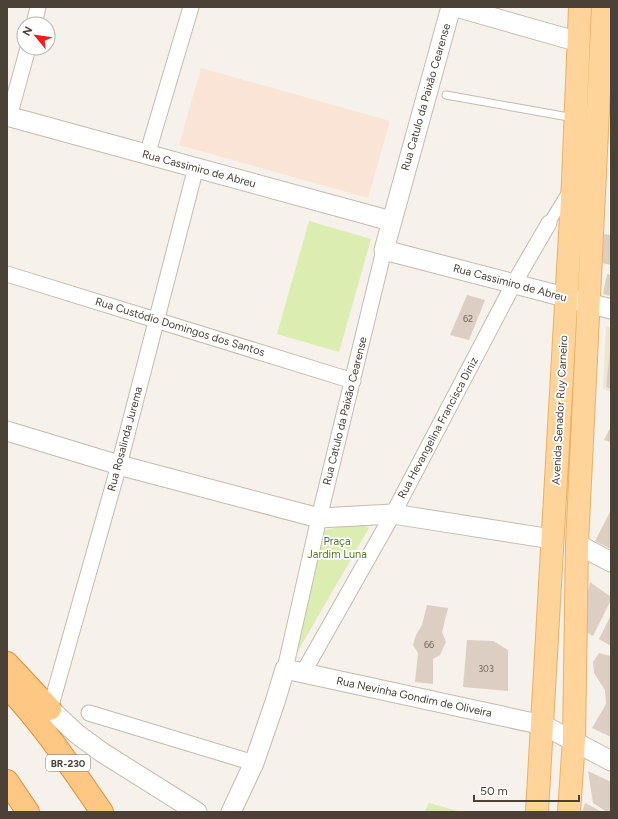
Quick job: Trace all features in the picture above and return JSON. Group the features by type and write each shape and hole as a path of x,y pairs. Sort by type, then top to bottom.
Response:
{"highway":[{"path":"7,663 41,712"},
{"name":"BR-230","path":"7,687 41,712 69,764 102,812"},
{"path":"7,695 41,712"},
{"path":"7,781 28,812"}],"main road":[{"name":"Avenida Senador Ruy Carneiro","path":"537,812 573,182 580,7"},
{"path":"569,812 574,740 577,544 589,304 606,43 603,7"}],"street":[{"path":"147,155 191,7"},
{"name":"Rua Catulo da Paixão Cearense","path":"231,812 254,763 285,669 319,518 391,221 451,7"},
{"path":"456,7 579,42"},
{"path":"8,116 26,56"},
{"name":"Rua Cassimiro de Abreu","path":"8,116 391,221"},
{"name":"Rua Rosalinda Jurema","path":"41,712 119,465 196,167"},
{"name":"Rua Hevangelina Francisca Diniz","path":"303,673 393,514 513,284 573,182"},
{"name":"Rua Cassimiro de Abreu","path":"384,250 611,309"},
{"name":"Rua Custódio Domingos dos Santos","path":"7,274 353,381"},
{"path":"7,431 119,465 319,518 393,514 552,539"},
{"path":"577,544 611,562"},
{"name":"Rua Nevinha Gondim de Oliveira","path":"285,669 543,725 574,740 611,761"},
{"path":"41,712 197,812"},
{"path":"88,712 254,763"}],"lane":[{"path":"446,95 576,119"}],"shaded area":[{"path":"201,68 390,121 368,198 179,145"},
{"path":"606,326 611,328 611,392 603,389"}],"green space":[{"path":"309,221 371,239 339,352 277,334"},
{"name":"Praça Jardim Luna","path":"360,521 369,528 295,656 320,532"},
{"path":"429,803 462,812 424,812"}],"building":[{"path":"603,234 611,235 611,265 601,263"},
{"path":"607,274 611,275 611,296 603,294"},
{"path":"467,295 485,300 469,340 450,335"},
{"path":"611,350 611,389 606,387"},
{"path":"611,426 611,442 604,440"},
{"path":"611,510 611,549 595,541"},
{"path":"590,582 611,597 611,600 593,636 581,629"},
{"path":"427,605 448,608 442,632 446,642 440,655 433,659 433,684 415,682 418,653 413,645 416,635 422,625"},
{"path":"611,615 611,646 599,639"},
{"path":"467,640 493,641 508,650 508,691 463,687"},
{"path":"599,653 611,656 611,737 592,728 606,704 605,690 594,673 593,662"},
{"path":"588,771 611,782 611,812 607,812 593,803"},
{"path":"585,803 602,812 582,812"}]}
